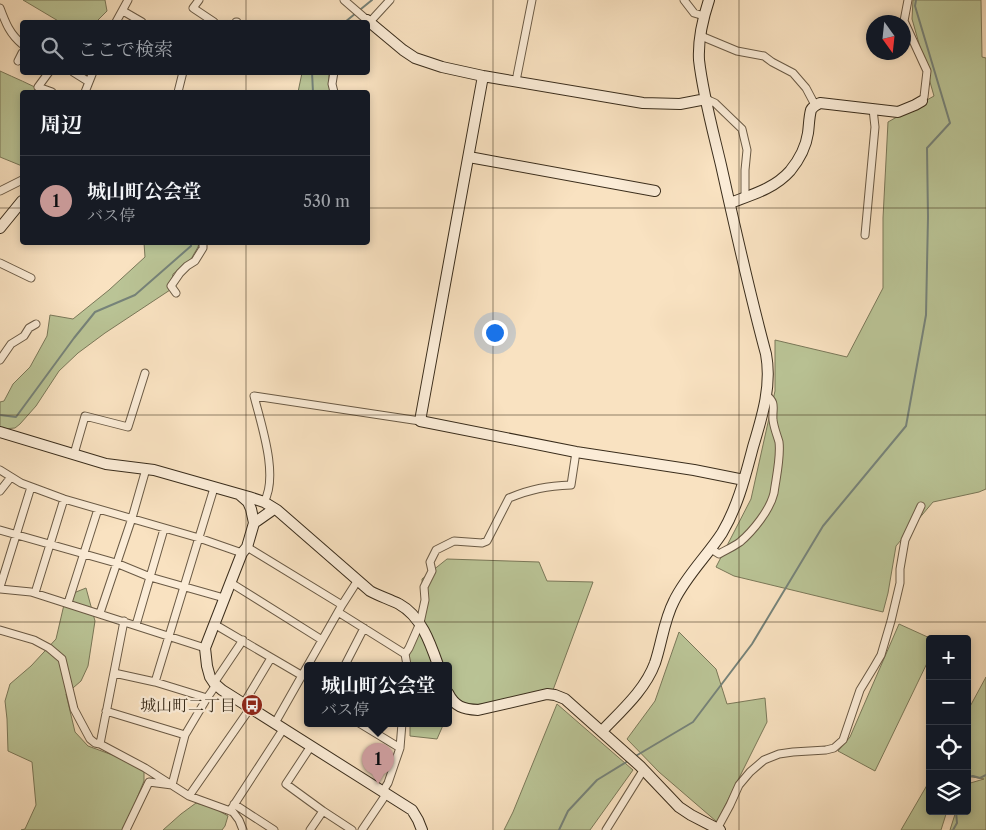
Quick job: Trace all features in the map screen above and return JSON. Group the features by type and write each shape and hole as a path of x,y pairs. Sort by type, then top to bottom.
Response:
{"street":[{"path":"117,20 128,0"},
{"path":"199,0 193,8 211,20"},
{"path":"344,0 366,20"},
{"path":"370,20 390,0"},
{"path":"516,81 532,0"},
{"path":"684,0 694,13 704,16"},
{"path":"602,731 633,700 644,685 656,661 668,614 674,601 682,587 711,549 731,516 744,480 766,395 768,378 767,360 748,286 699,59 704,16 709,0"},
{"path":"730,202 761,192 770,187 782,179 794,166 804,148 808,135 811,111 815,105 824,103 898,112 922,101 927,72 904,21 908,0"},
{"path":"0,8 9,30 20,42"},
{"path":"123,11 139,20"},
{"path":"370,24 415,58 442,67 643,104 680,104 706,98 715,103 742,129 747,150 745,197"},
{"path":"701,36 737,51 764,56 772,62 794,72 806,88 815,105"},
{"path":"18,61 20,57"},
{"path":"46,90 38,87 47,75"},
{"path":"78,75 89,82"},
{"path":"87,90 92,75"},
{"path":"178,90 182,75"},
{"path":"334,75 334,90"},
{"path":"420,422 484,76"},
{"path":"865,235 875,127 873,109"},
{"path":"469,157 655,191"},
{"path":"0,191 20,181"},
{"path":"0,228 20,203"},
{"path":"176,293 171,286 180,273 195,261 203,245"},
{"path":"0,263 31,278"},
{"path":"0,360 11,344 24,336 29,328 36,324"},
{"path":"74,454 85,416 128,427 145,373"},
{"path":"711,549 719,554 741,541 773,499 779,442 773,418 772,399 766,395"},
{"path":"264,502 268,495 268,453 254,396 420,422 576,452 694,470 744,480"},
{"path":"0,432 106,464 146,468 264,502 370,590 408,610 420,623 437,662"},
{"path":"406,662 405,654 420,623 425,600 424,587 432,570 430,562 436,550 454,541 482,543 487,541 509,498 530,490 571,485 576,452"},
{"path":"100,613 132,518 146,468"},
{"path":"0,470 31,487 64,498 164,529 244,550 342,605"},
{"path":"0,491 11,477"},
{"path":"31,487 0,588 35,593 205,648"},
{"path":"155,682 214,488"},
{"path":"237,494 248,502 254,523 205,648 210,677 215,684 412,810 422,830"},
{"path":"35,593 64,498"},
{"path":"452,701 467,709 478,710 547,694 564,699 642,767 679,807 717,830 738,785 764,760 780,754 834,748 842,740 860,690 881,655 900,583 900,570 905,540 921,506"},
{"path":"68,603 98,509"},
{"path":"254,523 274,509"},
{"path":"136,625 164,529"},
{"path":"0,530 116,563 150,577 224,598"},
{"path":"309,662 358,580"},
{"path":"231,583 322,640"},
{"path":"338,612 405,654"},
{"path":"100,744 124,621"},
{"path":"214,624 301,675"},
{"path":"347,662 364,628"},
{"path":"0,630 34,640 49,648 62,659 74,709 90,739 95,743 145,768 189,796 232,807 274,830"},
{"path":"172,784 185,734 243,640"},
{"path":"189,796 247,705 271,658"},
{"path":"243,830 232,807 280,725 304,670"},
{"path":"114,673 155,682 207,698"},
{"path":"106,711 185,734"},
{"path":"366,727 400,748"},
{"path":"362,830 385,792 400,748 402,727"},
{"path":"311,746 286,784 352,830"},
{"path":"606,830 642,767"},
{"path":"126,830 150,782 172,784"},
{"path":"310,830 323,811"}],"green space":[{"path":"23,0 105,0 107,11 98,20 57,20"},
{"path":"913,0 981,0 982,57 986,58 986,489 933,502 896,546 883,612 734,576 716,567 751,499 775,391 775,340 847,357 883,288 883,218 888,122 934,96 912,19"},
{"path":"0,71 40,90 20,90 20,165 0,157"},
{"path":"302,75 329,75 329,85 332,90 298,90"},
{"path":"144,245 198,245 191,259 173,274 170,290 78,353 59,371 36,406 20,424 15,428 0,428 0,402 4,401 13,384 30,367 47,336 50,315 73,319 109,290 145,257"},
{"path":"447,559 539,562 547,581 593,582 553,690 487,704 452,705 452,662 409,662 409,654 424,622 422,579"},
{"path":"86,588 95,621 88,666 81,681 66,694 75,732 88,746 118,757 144,771 144,781 124,830 21,830 25,829 36,805 32,762 8,751 5,701 10,684 31,666 56,639 66,596"},
{"path":"899,624 926,636 926,665 875,771 838,751 850,737"},
{"path":"679,632 716,669 727,704 765,698 767,722 717,822 659,772 627,739 655,701"},
{"path":"986,677 986,830 950,830 955,815 971,815 971,783 984,779 971,777 971,705"},
{"path":"557,704 633,770 590,830 504,830 513,812"},
{"path":"410,727 442,727 437,739 410,736"},
{"path":"926,787 926,815 946,815 941,830 901,830"},
{"path":"196,803 214,808 228,816 222,830 163,830 181,814"}],"waterway":[{"path":"347,20 372,0"},
{"path":"634,757 693,722 752,644 823,526 906,426 926,315 927,148 950,123 915,6 916,0"},
{"path":"312,75 313,90"},
{"path":"0,415 16,417 95,312 135,295 191,245"},
{"path":"559,830 568,811 597,780 628,761"},
{"path":"971,776 980,778 986,775"},
{"path":"953,830 957,823 956,815"}],"place":[{"name":"城山町二丁目","path":"252,705"},
{"name":"城山町公会堂","path":"378,784"}]}
